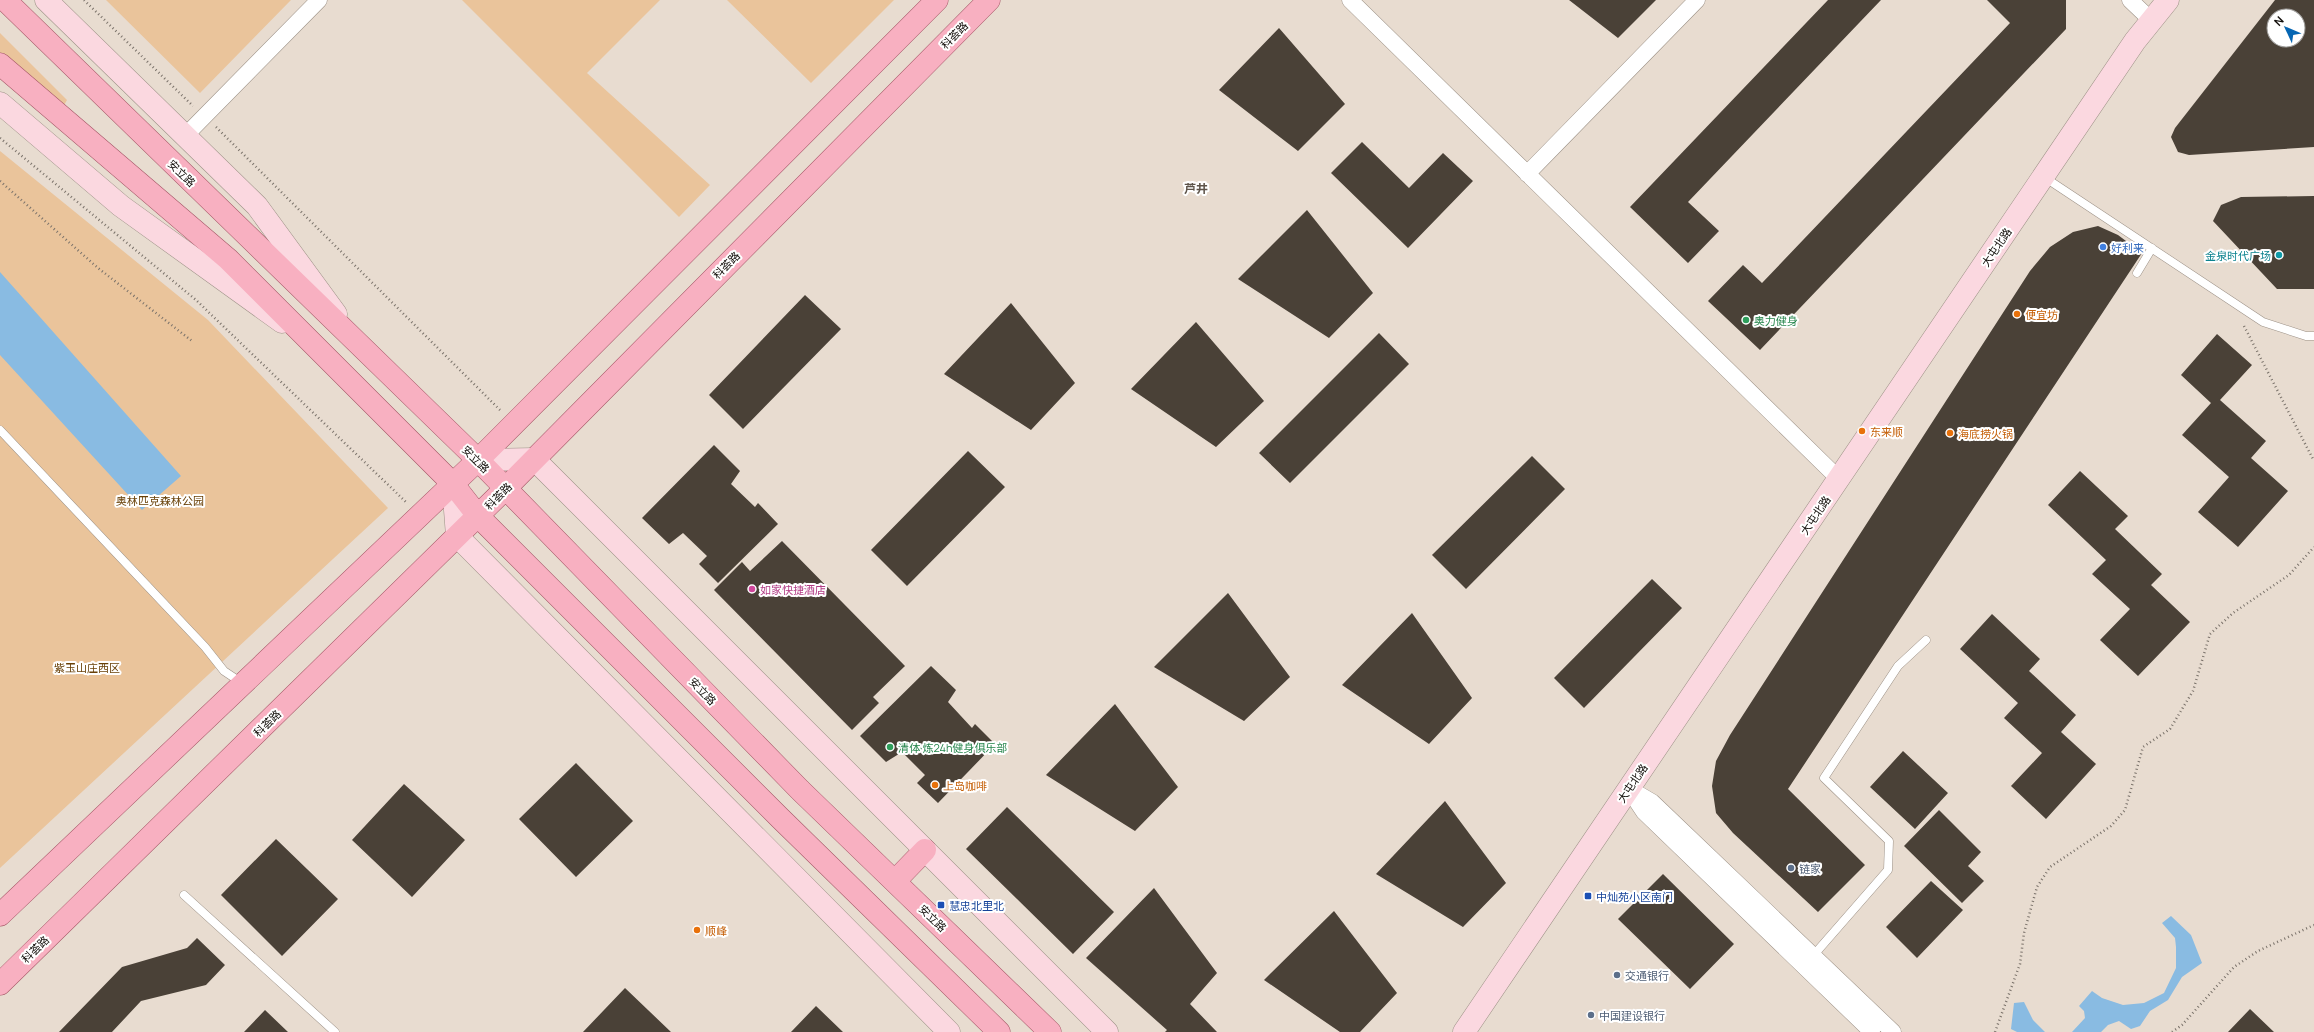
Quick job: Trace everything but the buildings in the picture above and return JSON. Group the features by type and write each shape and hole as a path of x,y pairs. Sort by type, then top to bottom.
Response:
{"main road":[{"name":"安立路","path":"5,0 478,460 800,790 1050,1032"},
{"path":"0,915 478,460 937,0"},
{"name":"科荟路","path":"0,984 478,516 989,0"},
{"path":"0,64 228,260 452,484 478,516 775,812 999,1032"},
{"path":"895,881 925,850"}],"street":[{"name":"安立路","path":"46,0 256,206 360,345"},
{"path":"185,136 319,0"},
{"path":"1350,0 1839,479"},
{"path":"1527,174 1697,0"},
{"path":"2130,0 2152,21"},
{"name":"大屯北路","path":"1464,1032 2135,41 2168,0"},
{"path":"0,103 121,206 312,344"},
{"path":"478,460 534,459 1107,1032"},
{"path":"452,484 457,536 949,1032"},
{"path":"1628,788 1644,812 1808,961 1893,1032"},
{"path":"1808,961 1872,1032"}],"lane":[{"path":"2043,177 2263,322 2306,336 2314,336"},
{"path":"2137,273 2152,248"},
{"path":"0,430 205,647 224,671 243,684"},
{"path":"1808,961 1888,870 1889,841 1824,778 1898,666 1926,640"},
{"path":"184,895 335,1032"}],"path":[{"path":"84,0 205,117 514,424"},
{"path":"0,138 196,300 420,515"},
{"path":"0,181 98,268 192,341"},
{"path":"2234,303 2314,461"},
{"path":"1995,1032 2020,964 2024,933 2037,886 2050,867 2111,826 2125,810 2143,747 2170,729 2193,691 2210,634 2233,613 2289,575 2314,547"},
{"path":"2172,1032 2182,1025 2234,967 2258,951 2314,925"}],"green space":[{"path":"106,0 291,0 200,93"},
{"path":"462,0 660,0 587,73 710,185 679,217"},
{"path":"727,0 894,0 811,83"},
{"path":"0,33 67,100 62,109 0,66"},
{"name":"奥林匹克森林公园","path":"0,151 208,320 388,508 0,868"}],"water":[{"path":"0,272 181,476 142,510 0,355"},
{"path":"2171,916 2191,935 2202,963 2182,977 2168,1000 2150,1011 2140,1026 2131,1029 2119,1021 2108,1025 2101,1032 2072,1032 2085,1018 2084,1011 2079,1006 2092,991 2102,998 2123,1005 2144,1003 2164,993 2176,968 2175,938 2162,923"},
{"path":"2024,1002 2033,1020 2045,1032 2017,1032 2011,1029 2014,1003"}],"place":[{"name":"好利来","path":"2103,247"},
{"name":"金泉时代广场","path":"2279,255"},
{"name":"便宜坊","path":"2017,314"},
{"name":"奥力健身","path":"1746,320"},
{"name":"东来顺","path":"1862,431"},
{"name":"海底捞火锅","path":"1950,433"},
{"name":"如家快捷酒店","path":"752,589"},
{"name":"清体·炼24h健身俱乐部","path":"890,747"},
{"name":"上岛咖啡","path":"935,785"},
{"name":"链家","path":"1791,868"},
{"name":"中灿苑小区南门","path":"1588,896"},
{"name":"慧忠北里北","path":"941,905"},
{"name":"顺峰","path":"697,930"},
{"name":"交通银行","path":"1617,975"},
{"name":"中国建设银行","path":"1591,1015"}],"district":[{"name":"芦井","path":"1196,188"}],"park label":[{"name":"紫玉山庄西区","path":"87,667"}]}
